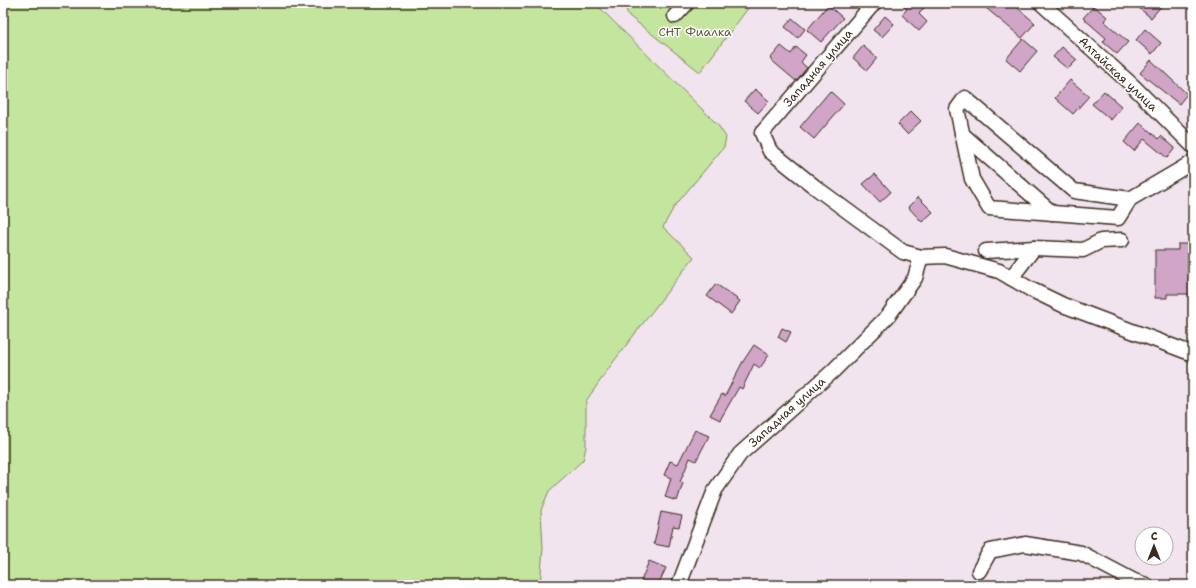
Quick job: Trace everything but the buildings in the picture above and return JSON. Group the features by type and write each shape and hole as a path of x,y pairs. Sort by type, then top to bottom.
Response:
{"street":[{"path":"675,16 687,3"},
{"name":"Западная улица","path":"874,3 762,133 770,151 815,188 903,252"},
{"name":"Алтайская улица","path":"1041,3 1132,86 1193,146"},
{"path":"1130,199 1074,191 965,98 957,109 972,179 989,208 1118,218 1130,199 1193,162"},
{"path":"962,134 1052,213"},
{"path":"986,251 1034,248 1083,250 1101,241 1122,240"},
{"path":"1012,278 1034,248"},
{"path":"903,252 922,257 940,256 999,271 1062,305 1193,354"},
{"path":"903,252 917,273 940,256"},
{"name":"Западная улица","path":"679,585 715,490 740,454 858,347 888,316 916,278 922,257"},
{"path":"979,571 990,551 1025,544 1082,553 1134,581 1146,585"}],"green space":[{"path":"3,3 595,3 718,125 726,137 724,147 674,207 663,227 694,257 614,361 586,401 586,447 583,460 549,491 541,510 543,548 540,585 3,585"},
{"name":"СНТ Фиалка","path":"623,3 752,3 700,72 629,16"}]}
